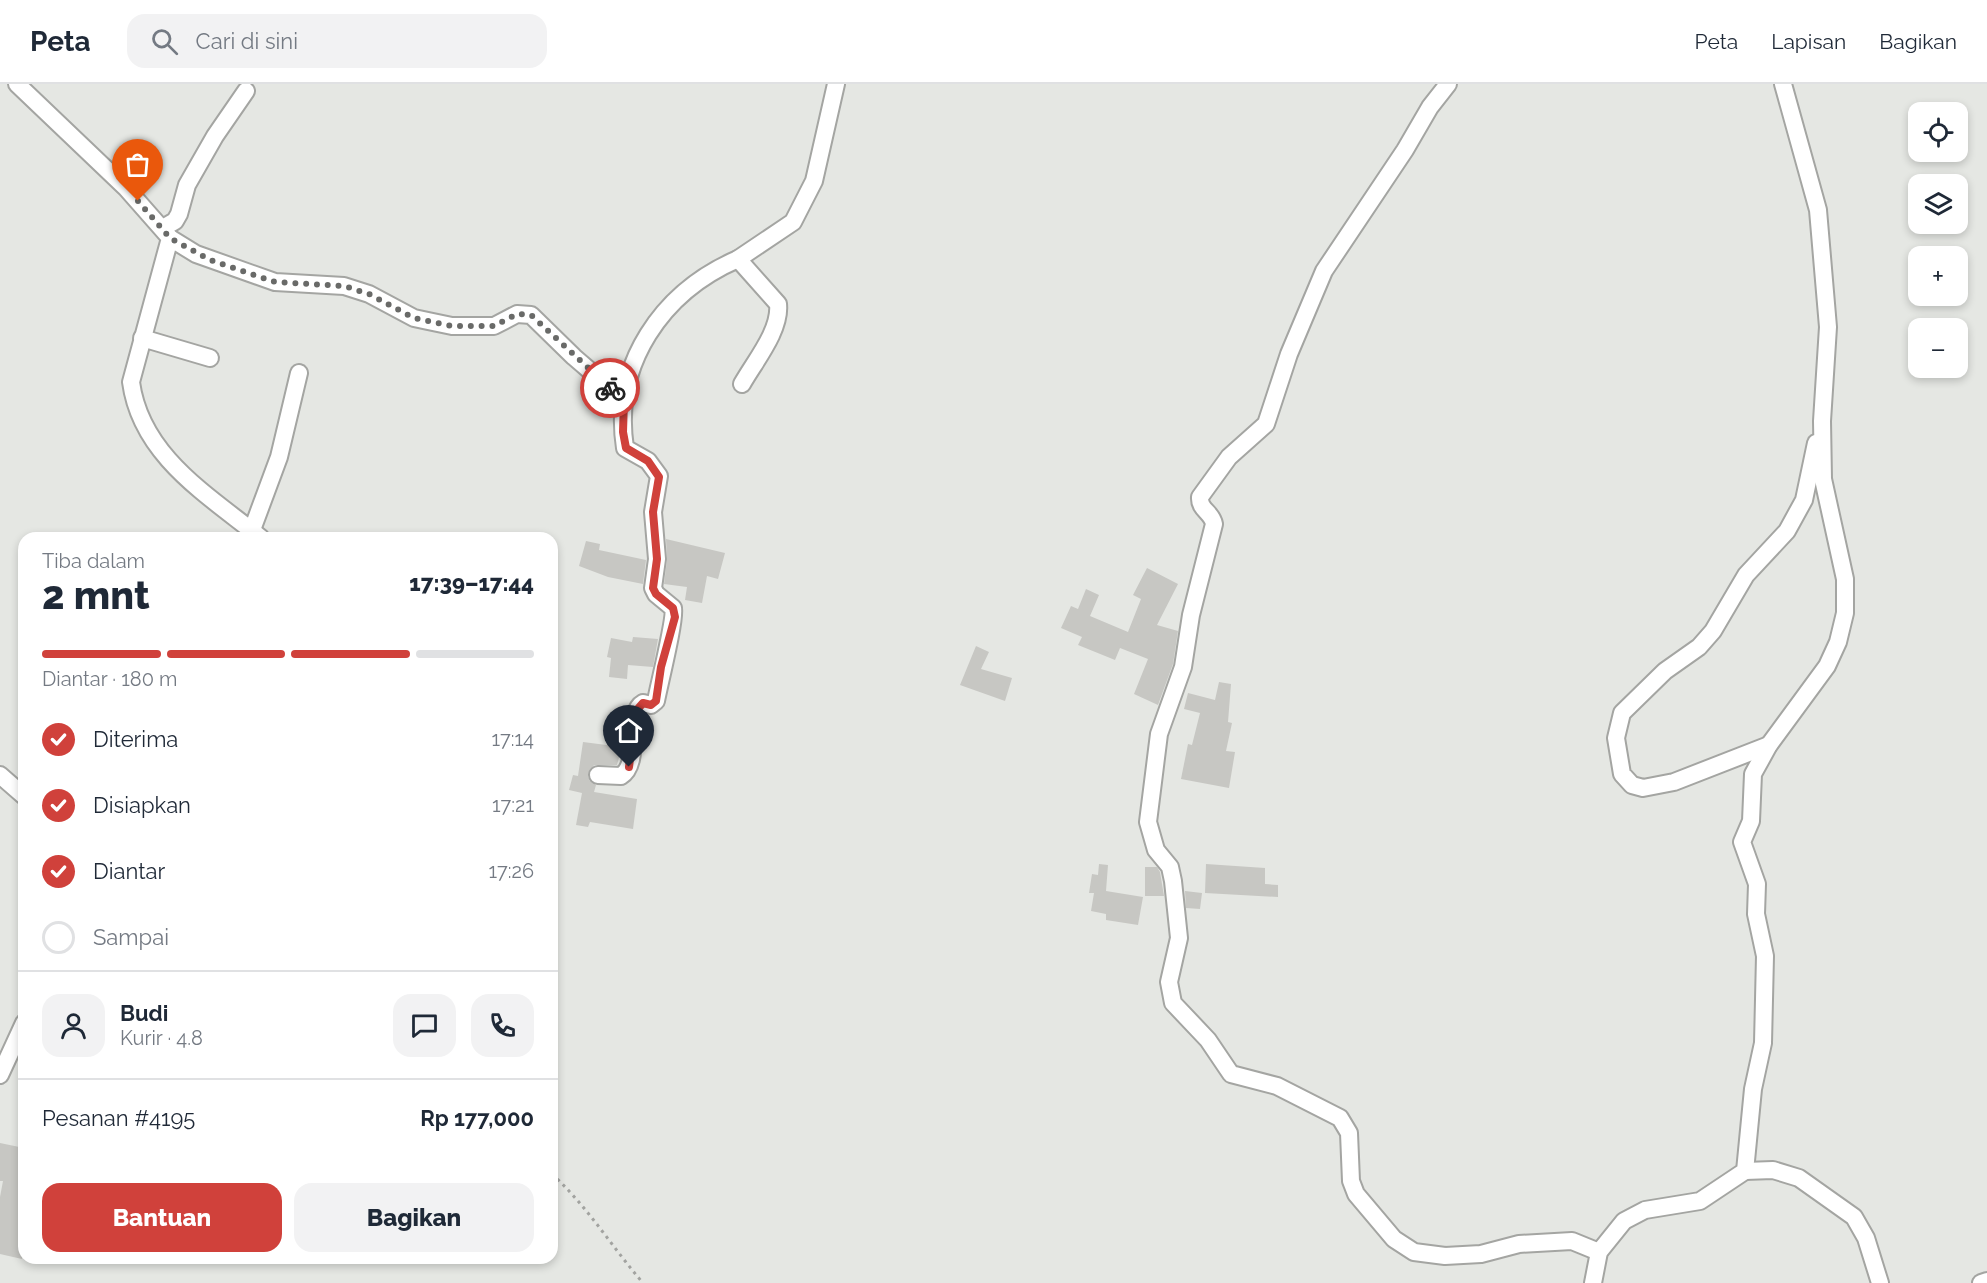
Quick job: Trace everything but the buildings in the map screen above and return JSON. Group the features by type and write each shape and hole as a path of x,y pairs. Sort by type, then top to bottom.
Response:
{"street":[{"path":"17,84 166,233 206,258 275,282 344,286 369,294 414,318 452,326 494,326 517,314 531,315 574,357 624,400"},
{"path":"598,775 621,776 629,767 636,711 643,703 651,705 656,701 661,667 675,617 673,608 656,594 653,588 657,559 653,512 659,477 648,461 626,448 623,432 624,400 630,375 640,347 667,310 687,288 709,272 738,259 793,222 814,181 836,84"},
{"path":"1448,84 1430,107 1405,150 1324,271 1289,354 1266,424 1229,457 1200,497 1201,507 1211,516 1214,524 1191,615 1183,667 1159,734 1148,811 1152,841 1170,867 1173,880 1179,938 1169,982 1170,993 1173,1003 1208,1040 1231,1074 1277,1086 1340,1118 1348,1133 1352,1182 1356,1194 1383,1227 1404,1246 1421,1254 1445,1256 1481,1254 1536,1242 1572,1241 1599,1252"},
{"path":"1745,1171 1755,1081 1764,1043 1765,956 1756,914 1757,884 1742,842 1751,821 1753,774 1769,746 1827,666 1838,642 1845,613 1845,579 1824,492 1822,422 1828,327 1818,210 1783,84"},
{"path":"246,91 215,136 188,185 179,214 166,233 131,382 134,400 149,436 177,470 249,532"},
{"path":"738,259 750,277 778,304 773,330 742,384"},
{"path":"142,338 210,358"},
{"path":"255,532 279,457 299,373"},
{"path":"1769,746 1674,782 1643,788 1632,785 1622,774 1616,738 1622,713 1665,671 1699,647 1713,631 1746,575 1787,531 1804,500 1822,422"},
{"path":"0,775 18,791"},
{"path":"0,1075 18,1036"},
{"path":"1593,1283 1599,1252 1624,1221 1645,1210 1700,1201 1745,1171 1773,1170 1799,1178 1854,1217 1866,1238 1880,1283"},
{"path":"1981,1283 1987,1281"}],"path":[{"path":"558,1180 579,1199 609,1242 643,1283"}],"way so far":[{"path":"138,201 170,238 196,254 275,282 302,286 329,284 344,286 369,294 414,318 452,326 494,326 520,313 531,315 610,388"}],"route":[{"path":"610,388 624,400 623,432 628,452 648,461 659,477 660,482 653,512 657,559 653,588 656,594 665,600 675,612 661,667 656,701 651,705 643,703 636,711 629,767"}]}
